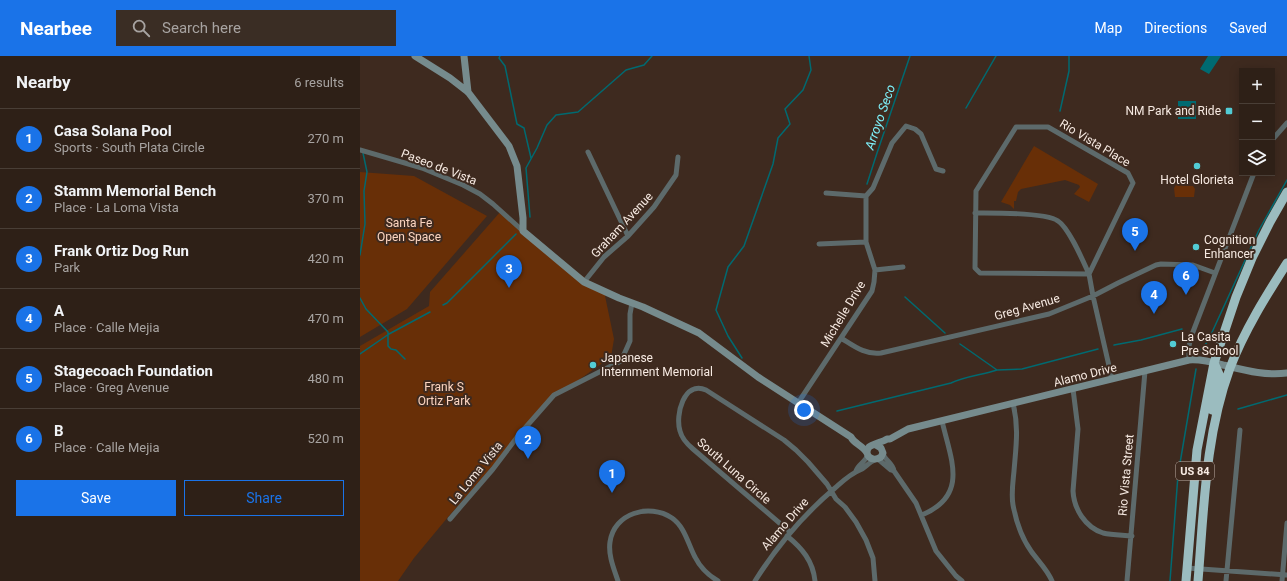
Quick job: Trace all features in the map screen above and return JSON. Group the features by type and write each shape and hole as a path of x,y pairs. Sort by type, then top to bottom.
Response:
{"highway":[{"name":"US 84","path":"1186,581 1197,450 1214,363 1236,297 1252,258 1287,192"},
{"name":"US 84","path":"1198,581 1208,454 1217,412 1230,367 1252,323 1287,263"},
{"path":"1212,432 1211,415 1219,374 1214,363"}],"street":[{"path":"415,56 450,78 468,92 509,146 517,166 523,231 584,282 699,333 746,368 851,437 880,446 884,456 894,468 894,471 913,497 936,551 956,576 962,581"},
{"path":"464,56 468,92"},
{"path":"1275,137 1287,123"},
{"path":"826,193 866,196 873,188 892,143 906,126 915,129 921,134 936,169 943,171"},
{"name":"Rio Vista Place","path":"1016,127 1048,127 1128,173 1133,183 1089,274 980,273 975,268 976,191 1016,127"},
{"name":"Paseo de Vista","path":"360,150 422,168 463,185 480,194 494,204 523,231"},
{"path":"588,152 628,236"},
{"name":"Graham Avenue","path":"584,282 604,257 628,236 654,208 676,175 678,158"},
{"path":"1189,360 1191,336 1253,176"},
{"name":"Michelle Drive","path":"798,403 872,291 875,270 866,242 866,196"},
{"path":"975,213 1048,217 1058,220 1065,228 1089,274 1112,380"},
{"path":"819,244 866,242"},
{"name":"Greg Avenue","path":"841,338 862,351 871,354 881,354 1048,314 1093,296 1147,269 1161,264 1193,265 1215,273"},
{"path":"875,270 903,267"},
{"name":"La Loma Vista","path":"450,520 493,469 518,436 554,395 620,361 630,341 630,314 632,303"},
{"name":"Alamo Drive","path":"874,445 890,439 908,429 1189,360 1199,360 1262,374 1287,373"},
{"name":"Rio Vista Street","path":"1127,581 1145,371"},
{"name":"South Luna Circle","path":"815,581 808,558 788,534 684,441 678,425 678,413 682,402 690,392 696,389 703,389 778,436 796,450 813,468 836,499 852,516 866,540 873,558 875,581"},
{"path":"1073,389 1078,429 1073,491 1074,501 1085,522 1095,530 1104,533 1132,536"},
{"path":"1013,403 1017,428 1012,491 1015,511 1020,532 1024,540 1047,571 1052,581"},
{"path":"922,516 936,509 943,503 953,482 952,463 942,421"},
{"path":"1226,581 1240,430"},
{"path":"851,437 853,441 864,448 870,458 877,460 894,471"},
{"path":"877,460 881,458 890,439"},
{"path":"868,454 869,448 874,445"},
{"name":"Alamo Drive","path":"856,471 867,458 868,454"},
{"name":"Alamo Drive","path":"755,581 788,534 816,504 856,471 877,460"},
{"path":"618,581 610,554 610,543 613,532 620,522 628,516 639,512 654,511 666,515 677,522 699,564 707,573 718,581"},
{"path":"1187,568 1284,577 1287,523"}],"green space":[{"path":"1034,146 1098,184 1089,202 1074,194 1080,187 1079,185 1065,180 1021,189 1018,192 1016,201 1014,201 1014,209 1010,205 1001,202"},
{"name":"Santa Fe Open Space","path":"360,172 414,176 487,216 407,309 360,337"},
{"path":"1176,185 1193,186 1195,189 1194,197 1175,197 1174,188"},
{"name":"Frank S Ortiz Park","path":"501,211 552,255 604,291 614,339 611,357 549,401 448,517 414,558 398,581 360,581 360,346 429,306 430,292"}],"water":[{"path":"1208,56 1221,56 1209,74 1200,69"},
{"path":"1178,101 1196,101 1196,119 1178,119"}],"waterway":[{"path":"500,56 499,58 505,66 517,124 524,128 531,158"},
{"path":"530,217 526,168 547,125 556,115 578,112 626,70 644,65 652,56"},
{"path":"742,358 728,336 716,310 728,267 744,246 773,164 778,138 790,124 785,109 803,90 811,70 809,56"},
{"name":"Arroyo Seco","path":"867,184 910,56"},
{"path":"966,108 996,56"},
{"path":"1060,111 1069,71 1069,56"},
{"path":"360,255 365,224 364,191 367,172 363,153"},
{"path":"1199,350 1202,349 1208,341 1259,230 1287,180"},
{"path":"443,305 447,303 516,234"},
{"path":"905,297 945,333"},
{"path":"360,298 366,309 388,332 388,346 391,349 396,350 405,359"},
{"path":"360,354 389,334 430,312"},
{"path":"1114,345 1141,340 1182,329"},
{"path":"960,344 997,370 1022,369 1098,349"},
{"path":"1170,581 1178,475 1196,369"},
{"path":"837,411 997,370"},
{"path":"1238,409 1287,395"}],"place":[{"name":"NM Park and Ride","path":"1229,111"},
{"name":"Hotel Glorieta","path":"1197,166"},
{"name":"Cognition Enhancer","path":"1196,247"},
{"name":"Stagecoach Foundation","path":"1135,251"},
{"name":"Frank Ortiz Dog Run","path":"509,288"},
{"name":"B","path":"1186,295"},
{"name":"A","path":"1154,314"},
{"name":"La Casita Pre School","path":"1173,344"},
{"name":"Japanese Internment Memorial","path":"593,365"},
{"name":"Stamm Memorial Bench","path":"528,459"},
{"name":"Casa Solana Pool","path":"612,493"}]}
